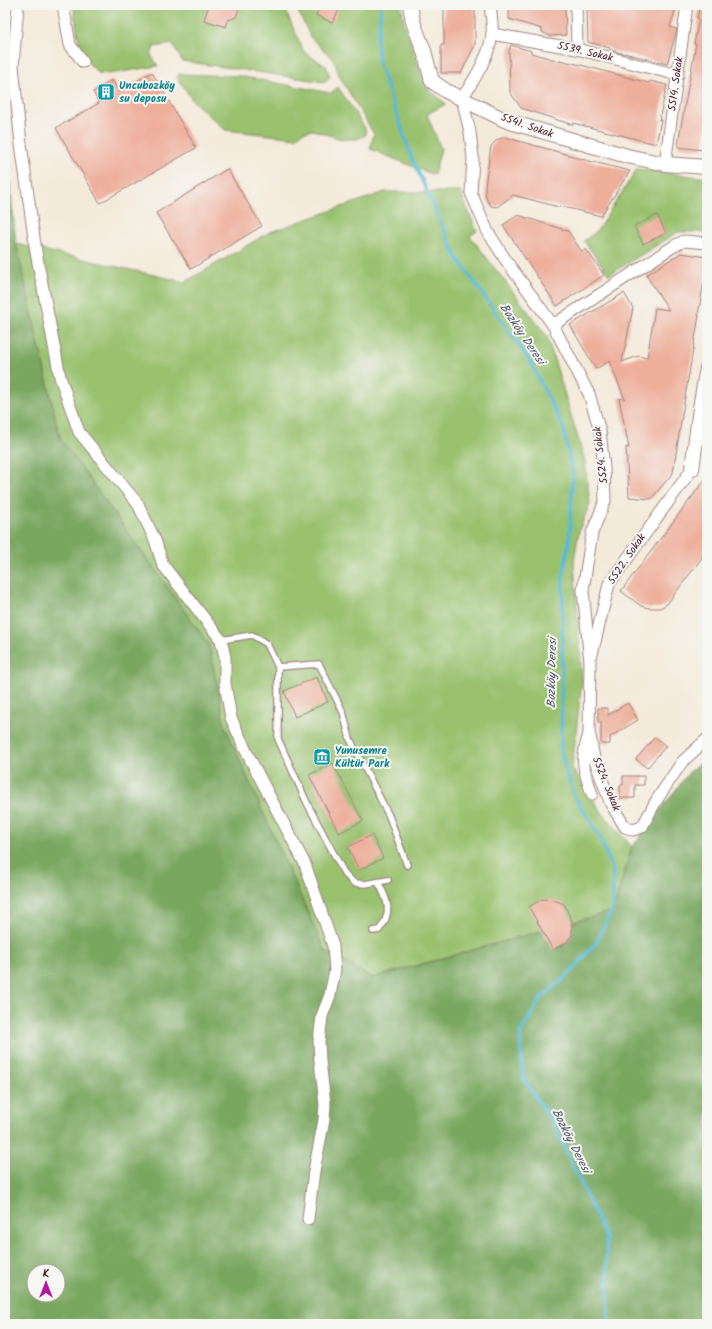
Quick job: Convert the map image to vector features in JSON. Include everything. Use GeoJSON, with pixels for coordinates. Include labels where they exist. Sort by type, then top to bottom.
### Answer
{"type":"FeatureCollection","features":[{"type":"Feature","properties":{"kind":"street"},"geometry":{"type":"LineString","coordinates":[[18,5],[13,66],[20,144],[36,252],[60,377],[79,432],[138,504],[155,540],[163,565],[221,640],[225,656],[225,683],[231,718],[247,753],[305,864],[333,946],[335,970],[330,995],[322,1016],[319,1041],[325,1104],[324,1120],[314,1171],[308,1219]]}},
{"type":"Feature","properties":{"kind":"street"},"geometry":{"type":"LineString","coordinates":[[63,5],[70,45],[83,62]]}},
{"type":"Feature","properties":{"kind":"street","name":"5541. Sokak"},"geometry":{"type":"LineString","coordinates":[[410,5],[413,22],[424,51],[432,81],[446,91],[507,121],[627,156],[665,164],[707,167]]}},
{"type":"Feature","properties":{"kind":"street"},"geometry":{"type":"LineString","coordinates":[[462,98],[473,83],[488,50],[492,34],[490,5]]}},
{"type":"Feature","properties":{"kind":"street"},"geometry":{"type":"LineString","coordinates":[[576,5],[577,49]]}},
{"type":"Feature","properties":{"kind":"street","name":"5514. Sokak"},"geometry":{"type":"LineString","coordinates":[[665,164],[687,5]]}},
{"type":"Feature","properties":{"kind":"street","name":"5539. Sokak"},"geometry":{"type":"LineString","coordinates":[[492,34],[577,49],[678,75]]}},
{"type":"Feature","properties":{"kind":"street","name":"5524. Sokak"},"geometry":{"type":"LineString","coordinates":[[462,98],[470,132],[473,158],[471,193],[488,232],[507,262],[553,325],[589,394],[600,431],[604,468],[605,500],[592,533],[583,590],[590,662],[589,731],[594,758],[611,804],[625,827],[633,830],[642,827],[656,801],[682,762],[707,739]]}},
{"type":"Feature","properties":{"kind":"street"},"geometry":{"type":"LineString","coordinates":[[553,325],[674,246],[684,241],[707,243]]}},
{"type":"Feature","properties":{"kind":"street"},"geometry":{"type":"LineString","coordinates":[[692,469],[707,368]]}},
{"type":"Feature","properties":{"kind":"street","name":"5522. Sokak"},"geometry":{"type":"LineString","coordinates":[[590,662],[609,584],[692,469]]}},
{"type":"Feature","properties":{"kind":"street"},"geometry":{"type":"LineString","coordinates":[[589,731],[583,751],[584,769],[592,794]]}},
{"type":"Feature","properties":{"kind":"lane"},"geometry":{"type":"LineString","coordinates":[[221,640],[252,635],[267,644],[278,667],[278,739],[308,805],[344,873],[354,883],[365,884],[388,880]]}},
{"type":"Feature","properties":{"kind":"lane"},"geometry":{"type":"LineString","coordinates":[[278,667],[319,664],[343,712],[350,739],[389,816],[407,865]]}},
{"type":"Feature","properties":{"kind":"lane"},"geometry":{"type":"LineString","coordinates":[[373,931],[379,930],[385,923],[388,913],[386,896],[378,882]]}},
{"type":"Feature","properties":{"kind":"green space"},"geometry":{"type":"Polygon","coordinates":[[[73,5],[281,5],[284,7],[304,52],[326,66],[330,76],[325,82],[182,61],[173,44],[154,47],[151,55],[158,66],[109,74],[98,73],[86,60],[79,43],[73,5]]]}},
{"type":"Feature","properties":{"kind":"green space"},"geometry":{"type":"Polygon","coordinates":[[[295,5],[401,5],[404,23],[426,87],[446,104],[427,114],[441,149],[434,175],[370,149],[374,134],[340,77],[333,59],[311,38],[295,5]]]}},
{"type":"Feature","properties":{"kind":"green space"},"geometry":{"type":"Polygon","coordinates":[[[179,74],[239,76],[331,93],[338,87],[365,128],[366,135],[357,139],[341,139],[313,130],[303,132],[296,138],[225,130],[193,101],[177,77],[179,74]]]}},
{"type":"Feature","properties":{"kind":"green space"},"geometry":{"type":"Polygon","coordinates":[[[5,130],[16,244],[60,438],[209,645],[225,727],[325,951],[372,978],[613,911],[632,847],[690,771],[707,758],[707,1324],[5,1324],[5,130]]]}},
{"type":"Feature","properties":{"kind":"green space"},"geometry":{"type":"Polygon","coordinates":[[[637,169],[707,178],[707,232],[678,232],[609,275],[584,241],[597,231],[637,169]]]}},
{"type":"Feature","properties":{"kind":"green space"},"geometry":{"type":"Polygon","coordinates":[[[385,192],[460,192],[477,231],[470,236],[547,336],[585,461],[590,503],[579,531],[574,561],[582,681],[572,768],[601,811],[632,847],[613,911],[372,978],[325,951],[225,727],[209,645],[60,438],[16,244],[185,282],[270,232],[385,192]]]}},
{"type":"Feature","properties":{"kind":"building"},"geometry":{"type":"Polygon","coordinates":[[[209,5],[240,5],[236,17],[228,20],[226,27],[204,20],[209,5]]]}},
{"type":"Feature","properties":{"kind":"building"},"geometry":{"type":"Polygon","coordinates":[[[321,5],[331,5],[339,10],[332,23],[316,15],[321,5]]]}},
{"type":"Feature","properties":{"kind":"building"},"geometry":{"type":"Polygon","coordinates":[[[444,5],[475,5],[475,45],[461,73],[441,73],[441,45],[444,45],[444,5]]]}},
{"type":"Feature","properties":{"kind":"building"},"geometry":{"type":"Polygon","coordinates":[[[509,5],[565,5],[566,35],[550,36],[542,32],[542,29],[509,19],[509,5]]]}},
{"type":"Feature","properties":{"kind":"building"},"geometry":{"type":"Polygon","coordinates":[[[587,5],[677,5],[670,27],[677,29],[667,64],[624,54],[610,50],[610,48],[588,42],[587,5]]]}},
{"type":"Feature","properties":{"kind":"building"},"geometry":{"type":"Polygon","coordinates":[[[700,5],[707,5],[707,122],[703,150],[678,147],[696,44],[694,44],[700,5]]]}},
{"type":"Feature","properties":{"kind":"building"},"geometry":{"type":"Polygon","coordinates":[[[511,45],[531,51],[531,53],[559,61],[581,65],[649,83],[650,81],[667,85],[659,120],[661,120],[656,144],[573,123],[573,125],[521,108],[510,92],[509,51],[511,45]]]}},
{"type":"Feature","properties":{"kind":"building"},"geometry":{"type":"Polygon","coordinates":[[[152,72],[196,148],[100,203],[56,128],[99,103],[93,92],[112,80],[119,92],[152,72]]]}},
{"type":"Feature","properties":{"kind":"building"},"geometry":{"type":"Polygon","coordinates":[[[504,137],[573,157],[630,171],[601,216],[513,195],[497,207],[491,206],[486,198],[485,186],[491,146],[497,140],[504,137]]]}},
{"type":"Feature","properties":{"kind":"building"},"geometry":{"type":"Polygon","coordinates":[[[227,169],[262,226],[191,269],[156,213],[227,169]]]}},
{"type":"Feature","properties":{"kind":"building"},"geometry":{"type":"Polygon","coordinates":[[[518,215],[568,231],[582,252],[586,249],[604,275],[557,306],[503,225],[518,215]]]}},
{"type":"Feature","properties":{"kind":"building"},"geometry":{"type":"Polygon","coordinates":[[[657,215],[666,233],[643,244],[634,226],[657,215]]]}},
{"type":"Feature","properties":{"kind":"building"},"geometry":{"type":"Polygon","coordinates":[[[681,253],[707,257],[707,264],[673,473],[651,499],[629,497],[626,447],[629,448],[619,398],[625,399],[609,361],[596,369],[570,325],[624,293],[633,308],[622,362],[638,356],[647,358],[655,308],[669,310],[646,275],[681,253]]]}},
{"type":"Feature","properties":{"kind":"building"},"geometry":{"type":"Polygon","coordinates":[[[707,477],[707,549],[701,557],[702,558],[667,604],[660,608],[641,606],[621,591],[707,477]]]}},
{"type":"Feature","properties":{"kind":"building"},"geometry":{"type":"Polygon","coordinates":[[[317,677],[328,702],[295,717],[284,691],[317,677]]]}},
{"type":"Feature","properties":{"kind":"building"},"geometry":{"type":"Polygon","coordinates":[[[628,703],[638,720],[610,737],[610,744],[601,744],[601,722],[598,722],[598,708],[608,708],[608,715],[628,703]]]}},
{"type":"Feature","properties":{"kind":"building"},"geometry":{"type":"Polygon","coordinates":[[[655,737],[666,746],[647,768],[636,759],[655,737]]]}},
{"type":"Feature","properties":{"kind":"building"},"geometry":{"type":"Polygon","coordinates":[[[333,763],[363,821],[339,833],[309,775],[333,763]]]}},
{"type":"Feature","properties":{"kind":"building"},"geometry":{"type":"Polygon","coordinates":[[[623,776],[644,776],[644,785],[635,785],[635,798],[620,798],[620,785],[623,785],[623,776]]]}},
{"type":"Feature","properties":{"kind":"building"},"geometry":{"type":"Polygon","coordinates":[[[372,835],[383,858],[359,870],[348,847],[372,835]]]}},
{"type":"Feature","properties":{"kind":"building"},"geometry":{"type":"Polygon","coordinates":[[[542,899],[554,900],[564,904],[572,921],[572,934],[567,942],[553,950],[529,907],[542,899]]]}},
{"type":"Feature","properties":{"kind":"waterway","name":"Bozköy Deresi"},"geometry":{"type":"LineString","coordinates":[[380,5],[381,10],[377,39],[379,64],[412,158],[456,256],[530,361],[563,427],[573,476],[569,541],[563,577],[561,754],[574,796],[599,835],[613,871],[613,907],[596,943],[570,973],[541,998],[520,1033],[523,1078],[554,1125],[606,1238],[609,1324]]}},
{"type":"Feature","properties":{"kind":"place","name":"Uncubozköy su deposu"},"geometry":{"type":"Point","coordinates":[106,92]}},
{"type":"Feature","properties":{"kind":"place","name":"Yunusemre Kültür Park"},"geometry":{"type":"Point","coordinates":[322,757]}}]}
